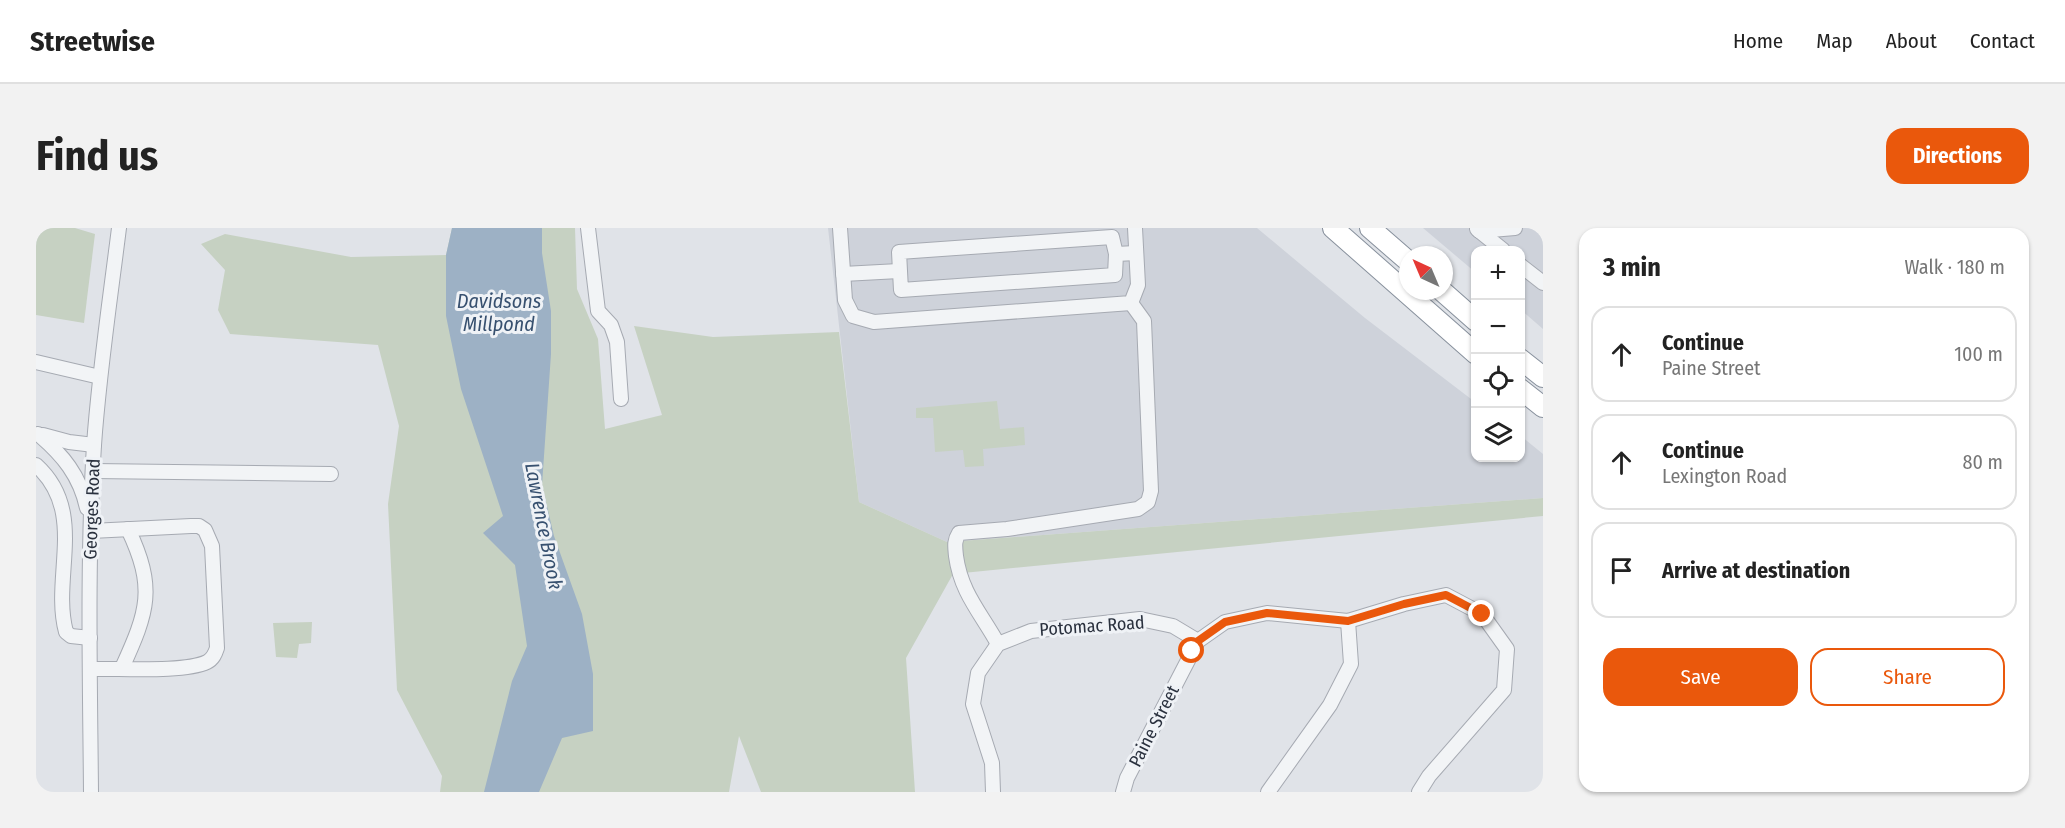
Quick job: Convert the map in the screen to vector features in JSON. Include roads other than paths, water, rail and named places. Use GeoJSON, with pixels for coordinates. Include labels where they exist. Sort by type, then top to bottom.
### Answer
{"type":"FeatureCollection","features":[{"type":"Feature","properties":{"kind":"highway"},"geometry":{"type":"LineString","coordinates":[[1333,228],[1471,350]]}},
{"type":"Feature","properties":{"kind":"highway"},"geometry":{"type":"LineString","coordinates":[[1370,228],[1399,253]]}},
{"type":"Feature","properties":{"kind":"highway"},"geometry":{"type":"LineString","coordinates":[[1452,300],[1471,317]]}},
{"type":"Feature","properties":{"kind":"highway"},"geometry":{"type":"LineString","coordinates":[[1525,362],[1543,377]]}},
{"type":"Feature","properties":{"kind":"highway"},"geometry":{"type":"LineString","coordinates":[[1525,392],[1543,407]]}},
{"type":"Feature","properties":{"kind":"street","name":"Georges Road"},"geometry":{"type":"LineString","coordinates":[[91,792],[90,638],[94,445],[116,228]]}},
{"type":"Feature","properties":{"kind":"street"},"geometry":{"type":"LineString","coordinates":[[588,228],[598,311],[611,325],[617,342],[621,399]]}},
{"type":"Feature","properties":{"kind":"street"},"geometry":{"type":"LineString","coordinates":[[840,228],[845,300],[853,316],[874,322],[1131,303]]}},
{"type":"Feature","properties":{"kind":"street"},"geometry":{"type":"LineString","coordinates":[[1131,303],[1138,285],[1135,228]]}},
{"type":"Feature","properties":{"kind":"street"},"geometry":{"type":"LineString","coordinates":[[1478,230],[1515,228]]}},
{"type":"Feature","properties":{"kind":"street"},"geometry":{"type":"LineString","coordinates":[[1478,230],[1498,246]]}},
{"type":"Feature","properties":{"kind":"street"},"geometry":{"type":"LineString","coordinates":[[1112,237],[1116,254],[1115,275],[901,290],[898,272],[899,252],[1112,237]]}},
{"type":"Feature","properties":{"kind":"street"},"geometry":{"type":"LineString","coordinates":[[1116,254],[1136,253]]}},
{"type":"Feature","properties":{"kind":"street"},"geometry":{"type":"LineString","coordinates":[[1525,267],[1543,268]]}},
{"type":"Feature","properties":{"kind":"street"},"geometry":{"type":"LineString","coordinates":[[1525,268],[1543,283]]}},
{"type":"Feature","properties":{"kind":"street"},"geometry":{"type":"LineString","coordinates":[[843,274],[898,272]]}},
{"type":"Feature","properties":{"kind":"street"},"geometry":{"type":"LineString","coordinates":[[993,792],[992,763],[973,704],[978,673],[998,644],[969,600],[958,571],[955,540],[959,533],[1007,529],[1102,515],[1138,509],[1148,502],[1151,491],[1144,321],[1131,303]]}},
{"type":"Feature","properties":{"kind":"street"},"geometry":{"type":"LineString","coordinates":[[36,362],[100,377]]}},
{"type":"Feature","properties":{"kind":"street"},"geometry":{"type":"LineString","coordinates":[[37,434],[94,445]]}},
{"type":"Feature","properties":{"kind":"street"},"geometry":{"type":"LineString","coordinates":[[37,434],[64,458],[74,472],[83,491],[91,530],[199,526],[205,530],[212,546],[217,648],[215,655],[205,663],[173,668],[90,669]]}},
{"type":"Feature","properties":{"kind":"street"},"geometry":{"type":"LineString","coordinates":[[36,465],[51,482],[60,499],[63,513],[65,530],[63,604],[66,632],[71,636],[90,638]]}},
{"type":"Feature","properties":{"kind":"street"},"geometry":{"type":"LineString","coordinates":[[93,471],[331,474]]}},
{"type":"Feature","properties":{"kind":"street"},"geometry":{"type":"LineString","coordinates":[[122,668],[146,608],[142,562],[128,529]]}},
{"type":"Feature","properties":{"kind":"street"},"geometry":{"type":"LineString","coordinates":[[1268,792],[1330,705],[1350,664],[1348,621],[1404,604],[1446,595],[1482,614],[1507,649],[1504,690],[1429,776],[1419,792]]}},
{"type":"Feature","properties":{"kind":"street","name":"Paine Street"},"geometry":{"type":"LineString","coordinates":[[1123,792],[1127,778],[1198,641],[1225,622],[1267,613],[1348,621]]}},
{"type":"Feature","properties":{"kind":"street","name":"Potomac Road"},"geometry":{"type":"LineString","coordinates":[[998,644],[1031,631],[1140,619],[1173,626],[1198,641]]}},
{"type":"Feature","properties":{"kind":"water","name":"Davidsons Millpond"},"geometry":{"type":"Polygon","coordinates":[[[452,228],[542,228],[542,253],[551,311],[551,354],[542,485],[554,536],[582,614],[593,674],[593,731],[562,738],[539,792],[484,792],[512,681],[527,646],[515,565],[483,533],[503,516],[461,389],[446,316],[446,255],[452,228]]]}},
{"type":"Feature","properties":{"kind":"water label","name":"Lawrence Brook"},"geometry":{"type":"Point","coordinates":[544,526]}}]}
